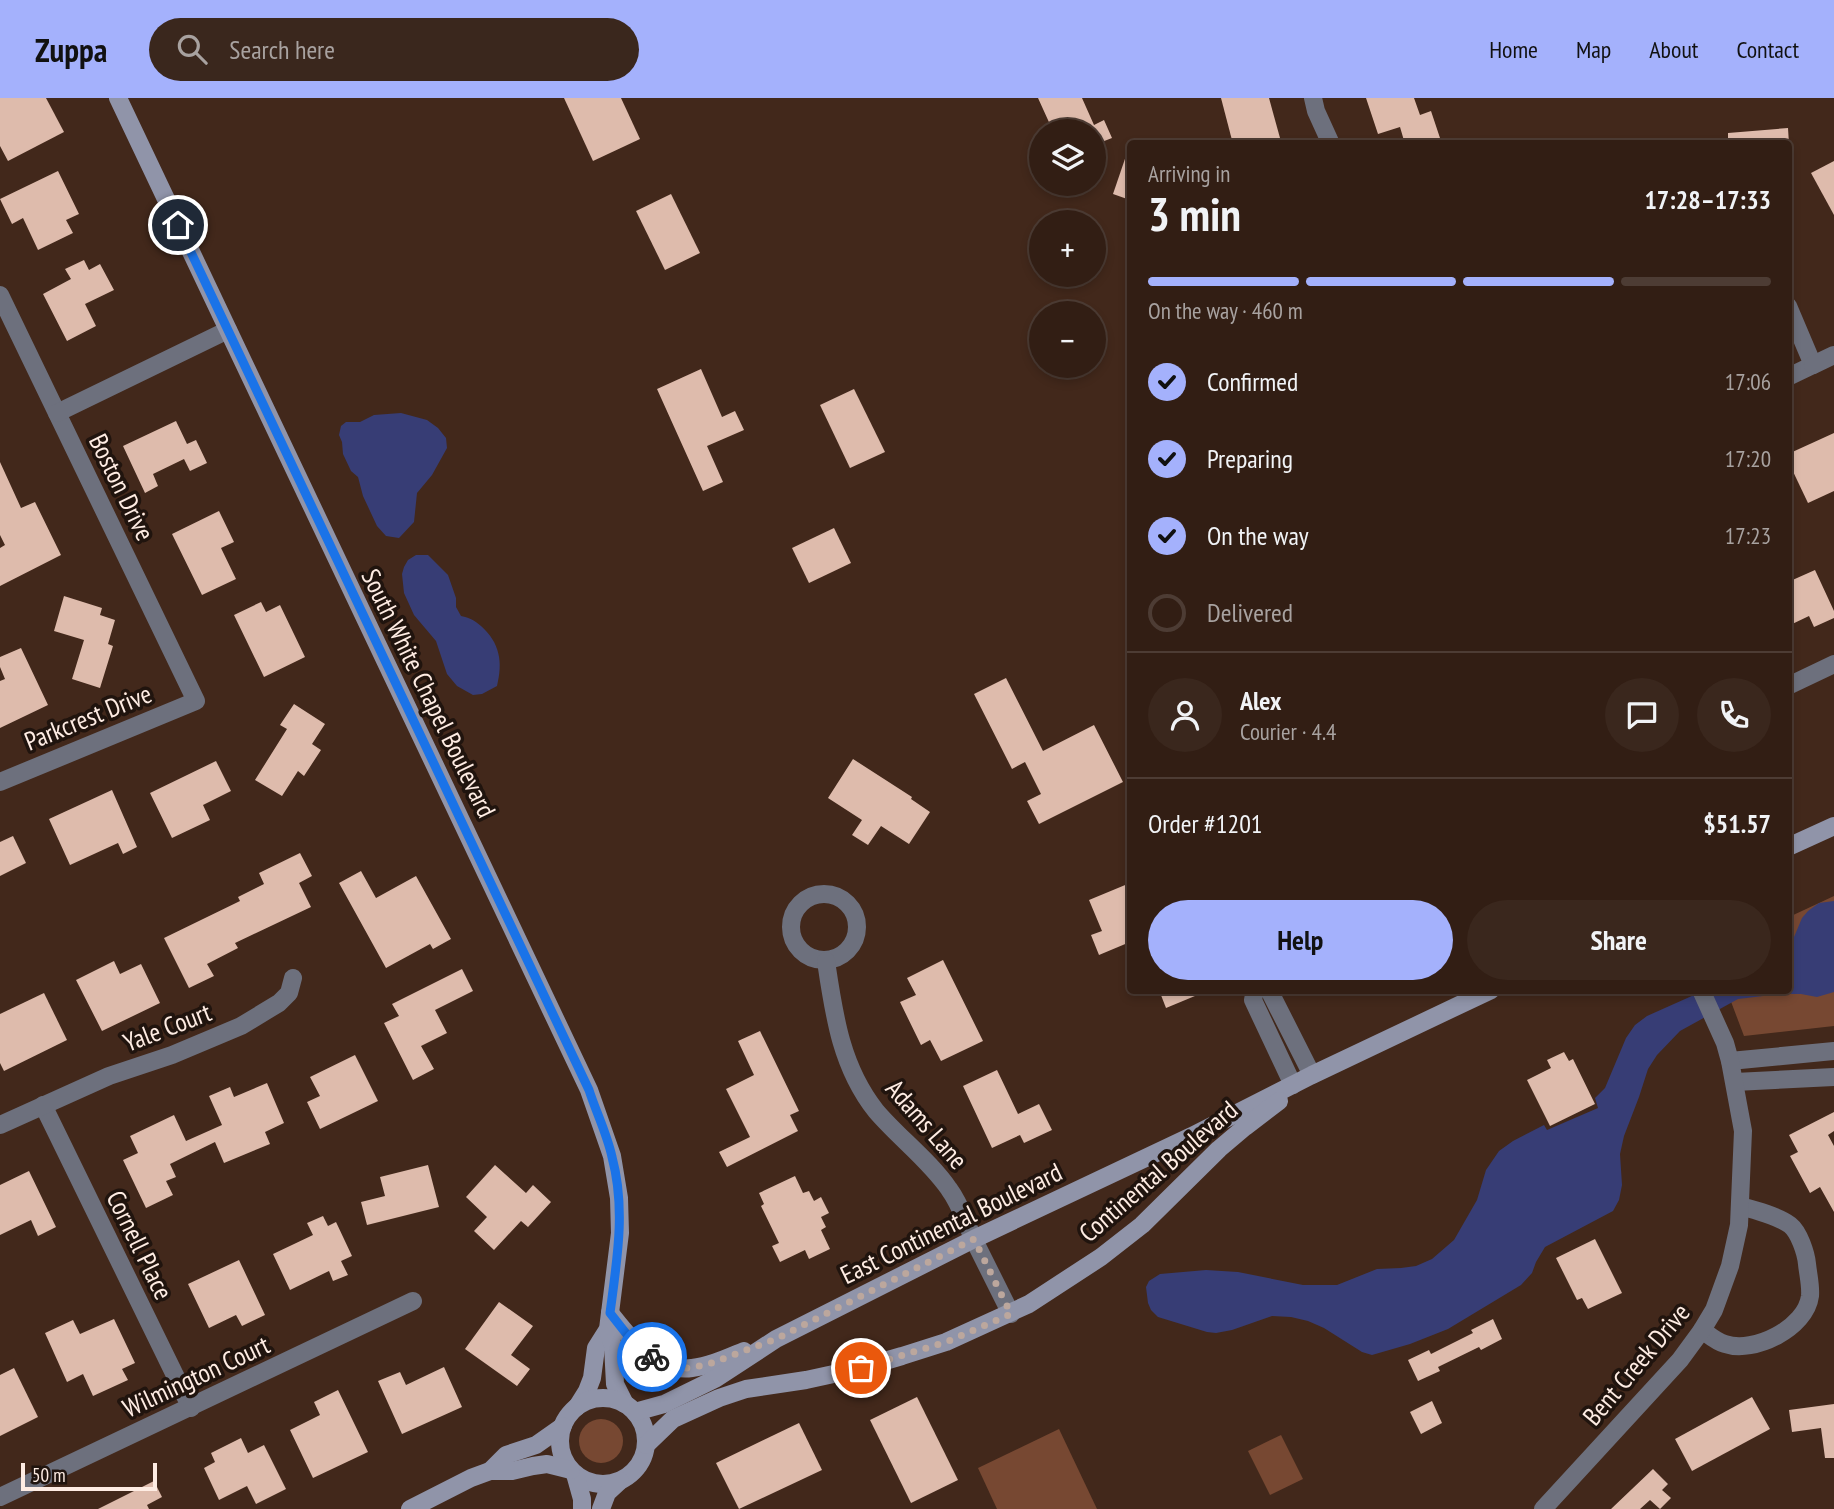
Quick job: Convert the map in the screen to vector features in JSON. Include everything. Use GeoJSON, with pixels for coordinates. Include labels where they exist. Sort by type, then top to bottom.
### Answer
{"type":"FeatureCollection","features":[{"type":"Feature","properties":{"kind":"main road","name":"South White Chapel Boulevard"},"geometry":{"type":"LineString","coordinates":[[118,98],[589,1090],[612,1156],[619,1198],[620,1233],[609,1321],[615,1384],[630,1408]]}},
{"type":"Feature","properties":{"kind":"main road"},"geometry":{"type":"LineString","coordinates":[[1792,845],[1834,826]]}},
{"type":"Feature","properties":{"kind":"main road","name":"East Continental Boulevard"},"geometry":{"type":"LineString","coordinates":[[630,1408],[664,1404],[715,1379],[776,1339],[974,1239],[1483,994]]}},
{"type":"Feature","properties":{"kind":"main road","name":"Continental Boulevard"},"geometry":{"type":"LineString","coordinates":[[646,1445],[673,1419],[719,1398],[747,1389],[861,1368],[946,1342],[1011,1314],[1065,1282],[1132,1233],[1228,1141],[1312,1075]]}},
{"type":"Feature","properties":{"kind":"main road","name":"South White Chapel Boulevard"},"geometry":{"type":"LineString","coordinates":[[578,1407],[592,1378],[596,1348],[609,1321]]}},
{"type":"Feature","properties":{"kind":"main road"},"geometry":{"type":"LineString","coordinates":[[609,1321],[649,1355],[671,1368],[709,1364],[776,1339]]}},
{"type":"Feature","properties":{"kind":"main road"},"geometry":{"type":"LineString","coordinates":[[582,1509],[582,1499],[573,1472],[564,1460],[560,1437],[572,1412],[589,1401],[601,1398],[613,1399],[630,1408],[642,1422],[646,1433],[644,1456],[639,1466],[607,1493],[601,1509]]}},
{"type":"Feature","properties":{"kind":"main road"},"geometry":{"type":"LineString","coordinates":[[490,1471],[506,1455],[536,1445],[563,1426]]}},
{"type":"Feature","properties":{"kind":"main road"},"geometry":{"type":"LineString","coordinates":[[410,1509],[490,1471],[512,1471],[547,1464],[573,1472],[586,1481],[597,1484],[622,1480]]}},
{"type":"Feature","properties":{"kind":"street"},"geometry":{"type":"LineString","coordinates":[[1313,98],[1329,140]]}},
{"type":"Feature","properties":{"kind":"street","name":"Boston Drive"},"geometry":{"type":"LineString","coordinates":[[0,295],[196,701]]}},
{"type":"Feature","properties":{"kind":"street"},"geometry":{"type":"LineString","coordinates":[[1792,315],[1813,365]]}},
{"type":"Feature","properties":{"kind":"street"},"geometry":{"type":"LineString","coordinates":[[57,412],[228,330]]}},
{"type":"Feature","properties":{"kind":"street"},"geometry":{"type":"LineString","coordinates":[[1792,375],[1834,355]]}},
{"type":"Feature","properties":{"kind":"street"},"geometry":{"type":"LineString","coordinates":[[1792,684],[1834,664]]}},
{"type":"Feature","properties":{"kind":"street","name":"Parkcrest Drive"},"geometry":{"type":"LineString","coordinates":[[0,782],[196,701]]}},
{"type":"Feature","properties":{"kind":"street","name":"Adams Lane"},"geometry":{"type":"LineString","coordinates":[[826,961],[834,1014],[849,1068],[876,1111],[923,1157],[948,1187],[959,1204],[1011,1314]]}},
{"type":"Feature","properties":{"kind":"street","name":"Yale Court"},"geometry":{"type":"LineString","coordinates":[[0,1125],[108,1076],[172,1055],[241,1026],[279,1003],[289,993],[293,978]]}},
{"type":"Feature","properties":{"kind":"street"},"geometry":{"type":"LineString","coordinates":[[1254,994],[1253,1000],[1293,1085]]}},
{"type":"Feature","properties":{"kind":"street"},"geometry":{"type":"LineString","coordinates":[[1271,994],[1312,1075]]}},
{"type":"Feature","properties":{"kind":"street","name":"Bent Creek Drive"},"geometry":{"type":"LineString","coordinates":[[1543,1509],[1675,1366],[1714,1310],[1730,1266],[1739,1224],[1743,1132],[1730,1061],[1703,994]]}},
{"type":"Feature","properties":{"kind":"street"},"geometry":{"type":"LineString","coordinates":[[1730,1061],[1834,1051]]}},
{"type":"Feature","properties":{"kind":"street"},"geometry":{"type":"LineString","coordinates":[[1735,1082],[1834,1077]]}},
{"type":"Feature","properties":{"kind":"street","name":"Cornell Place"},"geometry":{"type":"LineString","coordinates":[[43,1105],[191,1408]]}},
{"type":"Feature","properties":{"kind":"street"},"geometry":{"type":"LineString","coordinates":[[1702,1330],[1725,1344],[1756,1345],[1790,1328],[1801,1316],[1810,1297],[1805,1252],[1792,1226],[1759,1211],[1740,1206]]}},
{"type":"Feature","properties":{"kind":"street","name":"Wilmington Court"},"geometry":{"type":"LineString","coordinates":[[0,1497],[413,1301]]}},
{"type":"Feature","properties":{"kind":"shaded area"},"geometry":{"type":"Polygon","coordinates":[[[1834,896],[1834,1026],[1744,1036],[1728,994],[1792,994],[1792,916],[1834,896]]]}},
{"type":"Feature","properties":{"kind":"shaded area"},"geometry":{"type":"Polygon","coordinates":[[[601,1419],[617,1425],[623,1441],[617,1457],[601,1463],[585,1457],[579,1441],[585,1425],[601,1419]]]}},
{"type":"Feature","properties":{"kind":"shaded area"},"geometry":{"type":"Polygon","coordinates":[[[1059,1429],[1097,1509],[997,1509],[978,1468],[1059,1429]]]}},
{"type":"Feature","properties":{"kind":"shaded area"},"geometry":{"type":"Polygon","coordinates":[[[1281,1435],[1303,1479],[1270,1495],[1248,1451],[1281,1435]]]}},
{"type":"Feature","properties":{"kind":"water"},"geometry":{"type":"Polygon","coordinates":[[[401,413],[427,420],[438,428],[446,438],[447,448],[432,475],[417,493],[414,522],[399,538],[386,536],[377,526],[363,496],[358,477],[351,471],[343,454],[339,435],[341,426],[346,422],[360,422],[374,415],[401,413]]]}},
{"type":"Feature","properties":{"kind":"water"},"geometry":{"type":"Polygon","coordinates":[[[416,555],[428,555],[448,575],[461,616],[476,622],[492,639],[500,661],[497,686],[482,694],[473,695],[457,686],[447,674],[436,641],[414,615],[404,593],[404,567],[408,560],[416,555]]]}},
{"type":"Feature","properties":{"kind":"water"},"geometry":{"type":"Polygon","coordinates":[[[1834,901],[1834,992],[1817,997],[1792,994],[1792,942],[1802,918],[1819,903],[1834,901]]]}},
{"type":"Feature","properties":{"kind":"water"},"geometry":{"type":"Polygon","coordinates":[[[1696,994],[1780,994],[1738,999],[1680,1031],[1657,1055],[1648,1069],[1624,1136],[1620,1154],[1622,1185],[1613,1211],[1545,1247],[1532,1273],[1521,1285],[1448,1329],[1372,1355],[1362,1352],[1324,1328],[1291,1317],[1272,1316],[1216,1333],[1158,1317],[1151,1310],[1146,1287],[1149,1281],[1160,1274],[1206,1270],[1238,1272],[1303,1285],[1337,1285],[1377,1269],[1416,1266],[1432,1259],[1454,1240],[1477,1200],[1486,1170],[1499,1151],[1544,1125],[1547,1130],[1598,1108],[1595,1098],[1605,1088],[1626,1038],[1635,1025],[1647,1016],[1696,994]]]}},
{"type":"Feature","properties":{"kind":"building"},"geometry":{"type":"Polygon","coordinates":[[[0,98],[46,98],[64,132],[8,161],[0,146],[0,98]]]}},
{"type":"Feature","properties":{"kind":"building"},"geometry":{"type":"Polygon","coordinates":[[[564,98],[621,98],[640,139],[593,161],[564,98]]]}},
{"type":"Feature","properties":{"kind":"building"},"geometry":{"type":"Polygon","coordinates":[[[1038,98],[1082,98],[1091,119],[1048,119],[1038,98]]]}},
{"type":"Feature","properties":{"kind":"building"},"geometry":{"type":"Polygon","coordinates":[[[1221,98],[1269,98],[1280,138],[1232,140],[1221,98]]]}},
{"type":"Feature","properties":{"kind":"building"},"geometry":{"type":"Polygon","coordinates":[[[1366,98],[1414,98],[1420,115],[1431,111],[1441,140],[1404,140],[1400,127],[1378,134],[1366,98]]]}},
{"type":"Feature","properties":{"kind":"building"},"geometry":{"type":"Polygon","coordinates":[[[1106,124],[1112,138],[1106,140],[1106,124]]]}},
{"type":"Feature","properties":{"kind":"building"},"geometry":{"type":"Polygon","coordinates":[[[1788,128],[1789,140],[1728,140],[1728,133],[1788,128]]]}},
{"type":"Feature","properties":{"kind":"building"},"geometry":{"type":"Polygon","coordinates":[[[1127,153],[1127,199],[1113,194],[1127,153]]]}},
{"type":"Feature","properties":{"kind":"building"},"geometry":{"type":"Polygon","coordinates":[[[1834,161],[1834,215],[1811,173],[1834,161]]]}},
{"type":"Feature","properties":{"kind":"building"},"geometry":{"type":"Polygon","coordinates":[[[58,171],[79,214],[66,220],[73,233],[38,250],[23,218],[12,224],[0,199],[58,171]]]}},
{"type":"Feature","properties":{"kind":"building"},"geometry":{"type":"Polygon","coordinates":[[[671,194],[700,253],[665,270],[636,211],[671,194]]]}},
{"type":"Feature","properties":{"kind":"building"},"geometry":{"type":"Polygon","coordinates":[[[84,260],[89,270],[100,264],[114,290],[85,304],[96,326],[67,341],[43,294],[71,279],[65,269],[84,260]]]}},
{"type":"Feature","properties":{"kind":"building"},"geometry":{"type":"Polygon","coordinates":[[[701,369],[722,417],[735,411],[744,430],[707,446],[723,482],[703,491],[657,389],[701,369]]]}},
{"type":"Feature","properties":{"kind":"building"},"geometry":{"type":"Polygon","coordinates":[[[854,389],[885,452],[850,468],[820,405],[854,389]]]}},
{"type":"Feature","properties":{"kind":"building"},"geometry":{"type":"Polygon","coordinates":[[[176,421],[187,444],[196,440],[207,463],[190,471],[184,459],[153,474],[158,486],[145,493],[123,446],[176,421]]]}},
{"type":"Feature","properties":{"kind":"building"},"geometry":{"type":"Polygon","coordinates":[[[1834,433],[1834,491],[1808,503],[1792,469],[1792,452],[1834,433]]]}},
{"type":"Feature","properties":{"kind":"building"},"geometry":{"type":"Polygon","coordinates":[[[0,462],[21,508],[35,502],[61,555],[0,586],[0,548],[5,545],[0,535],[0,462]]]}},
{"type":"Feature","properties":{"kind":"building"},"geometry":{"type":"Polygon","coordinates":[[[219,511],[234,542],[221,548],[236,579],[202,595],[172,534],[219,511]]]}},
{"type":"Feature","properties":{"kind":"building"},"geometry":{"type":"Polygon","coordinates":[[[834,528],[851,563],[809,583],[792,548],[834,528]]]}},
{"type":"Feature","properties":{"kind":"building"},"geometry":{"type":"Polygon","coordinates":[[[1815,570],[1834,611],[1834,618],[1814,627],[1809,616],[1792,624],[1792,580],[1815,570]]]}},
{"type":"Feature","properties":{"kind":"building"},"geometry":{"type":"Polygon","coordinates":[[[64,596],[102,608],[100,615],[115,620],[108,644],[113,646],[100,688],[72,679],[84,640],[54,631],[64,596]]]}},
{"type":"Feature","properties":{"kind":"building"},"geometry":{"type":"Polygon","coordinates":[[[261,602],[266,612],[280,605],[305,657],[264,677],[234,615],[261,602]]]}},
{"type":"Feature","properties":{"kind":"building"},"geometry":{"type":"Polygon","coordinates":[[[21,648],[48,705],[0,728],[0,681],[5,679],[0,667],[0,657],[21,648]]]}},
{"type":"Feature","properties":{"kind":"building"},"geometry":{"type":"Polygon","coordinates":[[[1006,678],[1043,751],[1094,725],[1123,782],[1039,824],[1027,801],[1041,794],[1025,762],[1012,769],[974,694],[1006,678]]]}},
{"type":"Feature","properties":{"kind":"building"},"geometry":{"type":"Polygon","coordinates":[[[294,704],[325,724],[312,744],[321,750],[304,776],[298,771],[282,796],[255,780],[287,729],[280,725],[294,704]]]}},
{"type":"Feature","properties":{"kind":"building"},"geometry":{"type":"Polygon","coordinates":[[[853,759],[912,797],[911,799],[930,812],[909,844],[881,826],[868,845],[852,835],[862,820],[828,798],[853,759]]]}},
{"type":"Feature","properties":{"kind":"building"},"geometry":{"type":"Polygon","coordinates":[[[216,761],[231,791],[203,805],[210,820],[172,838],[150,793],[216,761]]]}},
{"type":"Feature","properties":{"kind":"building"},"geometry":{"type":"Polygon","coordinates":[[[112,790],[137,847],[123,854],[118,843],[70,865],[49,819],[112,790]]]}},
{"type":"Feature","properties":{"kind":"building"},"geometry":{"type":"Polygon","coordinates":[[[13,836],[26,863],[0,876],[0,842],[13,836]]]}},
{"type":"Feature","properties":{"kind":"building"},"geometry":{"type":"Polygon","coordinates":[[[300,853],[312,876],[299,883],[311,907],[235,943],[238,948],[207,964],[214,976],[189,988],[164,938],[240,901],[238,897],[264,884],[259,873],[300,853]]]}},
{"type":"Feature","properties":{"kind":"building"},"geometry":{"type":"Polygon","coordinates":[[[361,871],[376,898],[416,876],[451,939],[433,949],[430,944],[386,968],[339,883],[361,871]]]}},
{"type":"Feature","properties":{"kind":"building"},"geometry":{"type":"Polygon","coordinates":[[[1127,884],[1127,943],[1099,955],[1091,935],[1102,931],[1089,900],[1127,884]]]}},
{"type":"Feature","properties":{"kind":"building"},"geometry":{"type":"Polygon","coordinates":[[[943,960],[983,1041],[941,1061],[930,1040],[921,1045],[900,1002],[916,995],[907,978],[943,960]]]}},
{"type":"Feature","properties":{"kind":"building"},"geometry":{"type":"Polygon","coordinates":[[[114,961],[120,974],[141,964],[160,1003],[102,1031],[76,980],[114,961]]]}},
{"type":"Feature","properties":{"kind":"building"},"geometry":{"type":"Polygon","coordinates":[[[462,969],[473,991],[435,1010],[447,1033],[421,1046],[434,1069],[413,1080],[384,1023],[399,1016],[392,1004],[462,969]]]}},
{"type":"Feature","properties":{"kind":"building"},"geometry":{"type":"Polygon","coordinates":[[[44,993],[67,1040],[4,1071],[0,1063],[0,1014],[44,993]]]}},
{"type":"Feature","properties":{"kind":"building"},"geometry":{"type":"Polygon","coordinates":[[[1161,994],[1200,994],[1166,1008],[1161,994]]]}},
{"type":"Feature","properties":{"kind":"building"},"geometry":{"type":"Polygon","coordinates":[[[760,1031],[799,1111],[790,1115],[798,1131],[727,1167],[719,1152],[750,1137],[726,1089],[754,1075],[738,1041],[760,1031]]]}},
{"type":"Feature","properties":{"kind":"building"},"geometry":{"type":"Polygon","coordinates":[[[1564,1052],[1569,1061],[1573,1059],[1595,1104],[1550,1126],[1527,1080],[1551,1068],[1547,1060],[1564,1052]]]}},
{"type":"Feature","properties":{"kind":"building"},"geometry":{"type":"Polygon","coordinates":[[[355,1055],[378,1101],[320,1129],[307,1102],[320,1096],[310,1077],[355,1055]]]}},
{"type":"Feature","properties":{"kind":"building"},"geometry":{"type":"Polygon","coordinates":[[[997,1070],[1018,1114],[1039,1104],[1052,1130],[1024,1143],[1020,1135],[992,1148],[963,1086],[997,1070]]]}},
{"type":"Feature","properties":{"kind":"building"},"geometry":{"type":"Polygon","coordinates":[[[267,1083],[284,1123],[265,1132],[270,1144],[224,1163],[215,1142],[170,1164],[176,1177],[166,1181],[173,1195],[146,1208],[123,1160],[138,1153],[130,1136],[174,1115],[186,1141],[222,1125],[209,1096],[230,1087],[234,1097],[267,1083]]]}},
{"type":"Feature","properties":{"kind":"building"},"geometry":{"type":"Polygon","coordinates":[[[1834,1112],[1834,1131],[1828,1135],[1834,1146],[1834,1212],[1820,1187],[1810,1193],[1790,1156],[1798,1152],[1789,1135],[1834,1112]]]}},
{"type":"Feature","properties":{"kind":"building"},"geometry":{"type":"Polygon","coordinates":[[[428,1165],[439,1207],[367,1225],[361,1202],[385,1196],[380,1177],[428,1165]]]}},
{"type":"Feature","properties":{"kind":"building"},"geometry":{"type":"Polygon","coordinates":[[[495,1165],[526,1193],[533,1185],[551,1202],[528,1227],[521,1221],[494,1250],[474,1231],[487,1217],[466,1197],[495,1165]]]}},
{"type":"Feature","properties":{"kind":"building"},"geometry":{"type":"Polygon","coordinates":[[[29,1171],[56,1227],[38,1236],[31,1220],[0,1235],[0,1185],[29,1171]]]}},
{"type":"Feature","properties":{"kind":"building"},"geometry":{"type":"Polygon","coordinates":[[[795,1176],[803,1193],[809,1191],[814,1201],[821,1197],[829,1213],[821,1217],[826,1227],[821,1230],[830,1249],[809,1259],[805,1250],[780,1262],[772,1246],[779,1243],[761,1206],[764,1204],[759,1193],[795,1176]]]}},
{"type":"Feature","properties":{"kind":"building"},"geometry":{"type":"Polygon","coordinates":[[[323,1216],[328,1226],[336,1222],[352,1256],[341,1261],[348,1275],[333,1281],[329,1271],[290,1290],[273,1254],[313,1235],[307,1223],[323,1216]]]}},
{"type":"Feature","properties":{"kind":"building"},"geometry":{"type":"Polygon","coordinates":[[[1595,1239],[1622,1293],[1588,1309],[1582,1298],[1577,1300],[1556,1258],[1595,1239]]]}},
{"type":"Feature","properties":{"kind":"building"},"geometry":{"type":"Polygon","coordinates":[[[239,1260],[265,1315],[242,1326],[236,1315],[209,1328],[188,1284],[239,1260]]]}},
{"type":"Feature","properties":{"kind":"building"},"geometry":{"type":"Polygon","coordinates":[[[499,1302],[533,1326],[511,1355],[530,1369],[517,1386],[465,1349],[499,1302]]]}},
{"type":"Feature","properties":{"kind":"building"},"geometry":{"type":"Polygon","coordinates":[[[114,1319],[135,1363],[122,1369],[128,1380],[93,1396],[83,1374],[67,1382],[45,1333],[73,1320],[80,1334],[114,1319]]]}},
{"type":"Feature","properties":{"kind":"building"},"geometry":{"type":"Polygon","coordinates":[[[1493,1319],[1502,1339],[1438,1367],[1440,1371],[1418,1381],[1408,1360],[1429,1350],[1431,1354],[1473,1333],[1471,1330],[1493,1319]]]}},
{"type":"Feature","properties":{"kind":"building"},"geometry":{"type":"Polygon","coordinates":[[[444,1367],[462,1407],[402,1434],[378,1381],[400,1372],[406,1385],[444,1367]]]}},
{"type":"Feature","properties":{"kind":"building"},"geometry":{"type":"Polygon","coordinates":[[[14,1368],[38,1417],[0,1436],[0,1375],[14,1368]]]}},
{"type":"Feature","properties":{"kind":"building"},"geometry":{"type":"Polygon","coordinates":[[[338,1390],[368,1452],[313,1478],[290,1430],[320,1415],[314,1402],[338,1390]]]}},
{"type":"Feature","properties":{"kind":"building"},"geometry":{"type":"Polygon","coordinates":[[[917,1397],[958,1480],[911,1503],[870,1420],[917,1397]]]}},
{"type":"Feature","properties":{"kind":"building"},"geometry":{"type":"Polygon","coordinates":[[[1752,1397],[1770,1429],[1692,1471],[1675,1439],[1752,1397]]]}},
{"type":"Feature","properties":{"kind":"building"},"geometry":{"type":"Polygon","coordinates":[[[1432,1401],[1442,1423],[1421,1434],[1410,1412],[1432,1401]]]}},
{"type":"Feature","properties":{"kind":"building"},"geometry":{"type":"Polygon","coordinates":[[[1834,1404],[1834,1458],[1825,1458],[1821,1428],[1792,1432],[1789,1410],[1834,1404]]]}},
{"type":"Feature","properties":{"kind":"building"},"geometry":{"type":"Polygon","coordinates":[[[799,1423],[822,1470],[739,1509],[716,1463],[799,1423]]]}},
{"type":"Feature","properties":{"kind":"building"},"geometry":{"type":"Polygon","coordinates":[[[241,1438],[248,1453],[264,1445],[286,1489],[256,1504],[247,1486],[219,1500],[204,1468],[215,1462],[211,1453],[241,1438]]]}},
{"type":"Feature","properties":{"kind":"building"},"geometry":{"type":"Polygon","coordinates":[[[1653,1469],[1668,1484],[1662,1490],[1671,1498],[1660,1509],[1650,1500],[1640,1509],[1611,1509],[1653,1469]]]}},
{"type":"Feature","properties":{"kind":"building"},"geometry":{"type":"Polygon","coordinates":[[[154,1481],[162,1497],[147,1505],[149,1509],[98,1509],[154,1481]]]}},
{"type":"Feature","properties":{"kind":"way so far"},"geometry":{"type":"LineString","coordinates":[[652,1357],[671,1368],[709,1364],[776,1339],[974,1239],[1011,1314],[946,1342],[861,1368]]}},
{"type":"Feature","properties":{"kind":"route"},"geometry":{"type":"LineString","coordinates":[[178,225],[589,1090],[612,1156],[619,1198],[620,1233],[610,1313],[632,1341],[652,1357]]}}]}
